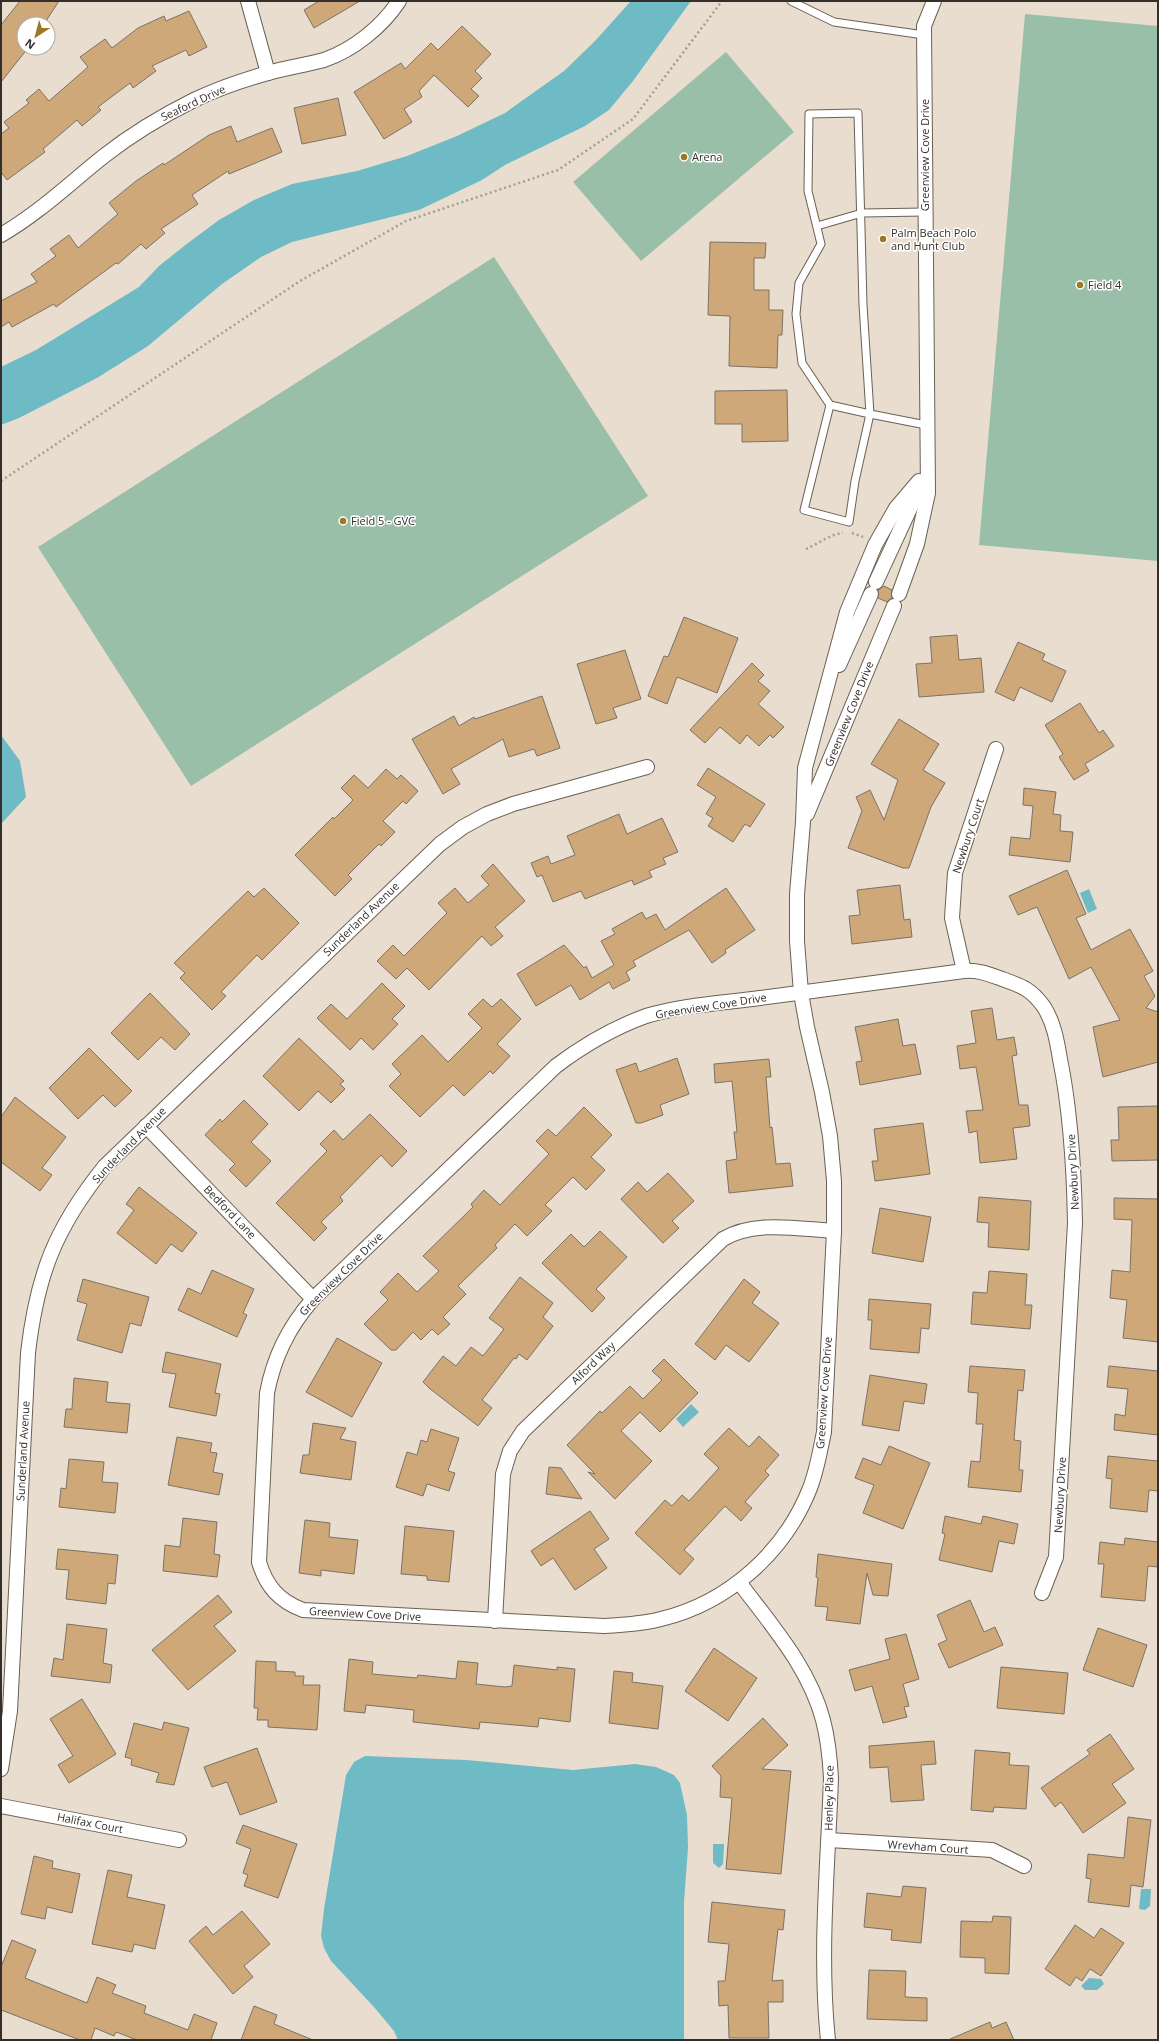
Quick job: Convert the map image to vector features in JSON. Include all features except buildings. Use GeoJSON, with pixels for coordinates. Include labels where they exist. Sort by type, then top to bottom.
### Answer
{"type":"FeatureCollection","features":[{"type":"Feature","properties":{"kind":"street"},"geometry":{"type":"LineString","coordinates":[[248,1],[268,73]]}},
{"type":"Feature","properties":{"kind":"street","name":"Seaford Drive"},"geometry":{"type":"LineString","coordinates":[[1,235],[57,196],[128,138],[167,114],[195,99],[239,82],[324,59],[346,50],[383,22],[398,1]]}},
{"type":"Feature","properties":{"kind":"street","name":"Greenview Cove Drive"},"geometry":{"type":"LineString","coordinates":[[803,822],[897,600],[917,544],[928,494],[926,425],[924,26],[934,1]]}},
{"type":"Feature","properties":{"kind":"street","name":"Greenview Cove Drive"},"geometry":{"type":"LineString","coordinates":[[821,704],[913,502],[927,454]]}},
{"type":"Feature","properties":{"kind":"street","name":"Greenview Cove Drive"},"geometry":{"type":"LineString","coordinates":[[801,993],[681,1009],[647,1016],[615,1028],[584,1045],[556,1066],[313,1299],[293,1324],[281,1345],[272,1369],[267,1394],[258,1551],[259,1562],[267,1583],[283,1600],[303,1610],[604,1626],[633,1625],[661,1619],[688,1610],[714,1598],[739,1582],[763,1561],[782,1538],[804,1501],[819,1461],[824,1432],[834,1231],[834,1181],[830,1136],[801,993],[797,941],[797,894],[803,822],[805,768],[847,612],[875,545],[896,508],[919,481]]}},
{"type":"Feature","properties":{"kind":"street","name":"Newbury Court"},"geometry":{"type":"LineString","coordinates":[[964,971],[952,918],[955,873],[996,750]]}},
{"type":"Feature","properties":{"kind":"street","name":"Sunderland Avenue"},"geometry":{"type":"LineString","coordinates":[[1,1769],[10,1712],[28,1353],[32,1313],[48,1258],[68,1218],[105,1166],[440,844],[462,827],[487,814],[513,804],[647,767]]}},
{"type":"Feature","properties":{"kind":"street","name":"Newbury Drive"},"geometry":{"type":"LineString","coordinates":[[801,993],[977,970],[1016,982],[1026,988],[1044,1008],[1055,1032],[1070,1115],[1074,1169],[1075,1223],[1057,1549],[1056,1557],[1042,1593]]}},
{"type":"Feature","properties":{"kind":"street","name":"Bedford Lane"},"geometry":{"type":"LineString","coordinates":[[146,1126],[313,1299]]}},
{"type":"Feature","properties":{"kind":"street","name":"Alford Way"},"geometry":{"type":"LineString","coordinates":[[495,1621],[503,1474],[510,1451],[523,1431],[723,1238],[734,1232],[753,1228],[834,1231]]}},
{"type":"Feature","properties":{"kind":"street","name":"Henley Place"},"geometry":{"type":"LineString","coordinates":[[739,1582],[800,1665],[813,1692],[823,1720],[829,1748],[831,1778],[823,1957],[828,2040]]}},
{"type":"Feature","properties":{"kind":"street","name":"Halifax Court"},"geometry":{"type":"LineString","coordinates":[[1,1806],[179,1840]]}},
{"type":"Feature","properties":{"kind":"street","name":"Wrevham Court"},"geometry":{"type":"LineString","coordinates":[[829,1840],[992,1850],[1024,1866]]}},
{"type":"Feature","properties":{"kind":"lane"},"geometry":{"type":"LineString","coordinates":[[791,1],[834,22],[924,35]]}},
{"type":"Feature","properties":{"kind":"lane"},"geometry":{"type":"LineString","coordinates":[[830,405],[804,510],[849,522],[855,481],[870,414],[863,305],[862,213],[858,113],[809,114],[808,191],[821,244],[799,283],[796,314],[802,363],[830,405],[870,414],[926,425]]}},
{"type":"Feature","properties":{"kind":"lane"},"geometry":{"type":"LineString","coordinates":[[817,226],[862,213],[925,212]]}},
{"type":"Feature","properties":{"kind":"path"},"geometry":{"type":"LineString","coordinates":[[1,481],[300,281],[406,221],[558,170],[633,119],[722,1]]}},
{"type":"Feature","properties":{"kind":"path"},"geometry":{"type":"LineString","coordinates":[[806,549],[820,544],[836,534],[849,532],[869,539]]}},
{"type":"Feature","properties":{"kind":"green space","name":"Field 4"},"geometry":{"type":"Polygon","coordinates":[[[1025,14],[1158,26],[1158,561],[979,545],[1025,14]]]}},
{"type":"Feature","properties":{"kind":"green space","name":"Arena"},"geometry":{"type":"Polygon","coordinates":[[[726,52],[794,132],[641,261],[573,182],[726,52]]]}},
{"type":"Feature","properties":{"kind":"green space","name":"Field 5 - GVC"},"geometry":{"type":"Polygon","coordinates":[[[494,257],[648,496],[191,786],[38,547],[494,257]]]}},
{"type":"Feature","properties":{"kind":"water"},"geometry":{"type":"Polygon","coordinates":[[[631,1],[691,1],[633,81],[609,110],[585,126],[505,165],[482,180],[419,210],[292,242],[261,257],[222,284],[148,346],[97,378],[19,418],[1,425],[1,367],[36,350],[139,287],[159,266],[219,220],[254,200],[292,184],[357,171],[407,156],[457,136],[505,113],[564,71],[595,41],[631,1]]]}},
{"type":"Feature","properties":{"kind":"water"},"geometry":{"type":"Polygon","coordinates":[[[1,735],[20,761],[26,797],[1,824],[1,735]]]}},
{"type":"Feature","properties":{"kind":"water"},"geometry":{"type":"Polygon","coordinates":[[[1089,889],[1097,909],[1088,913],[1080,893],[1089,889]]]}},
{"type":"Feature","properties":{"kind":"water"},"geometry":{"type":"Polygon","coordinates":[[[691,1404],[699,1412],[683,1427],[676,1419],[691,1404]]]}},
{"type":"Feature","properties":{"kind":"water"},"geometry":{"type":"Polygon","coordinates":[[[365,1756],[466,1760],[573,1770],[635,1764],[656,1767],[674,1775],[680,1783],[687,1815],[688,1848],[684,1902],[684,2040],[398,2040],[394,2031],[374,2007],[331,1961],[324,1948],[321,1936],[346,1775],[354,1762],[365,1756]]]}},
{"type":"Feature","properties":{"kind":"water"},"geometry":{"type":"Polygon","coordinates":[[[713,1844],[724,1844],[723,1864],[719,1868],[713,1863],[713,1844]]]}},
{"type":"Feature","properties":{"kind":"water"},"geometry":{"type":"Polygon","coordinates":[[[1141,1889],[1151,1889],[1150,1906],[1145,1910],[1139,1909],[1141,1889]]]}},
{"type":"Feature","properties":{"kind":"water"},"geometry":{"type":"Polygon","coordinates":[[[1089,1978],[1101,1979],[1104,1984],[1097,1990],[1085,1990],[1081,1986],[1089,1978]]]}},
{"type":"Feature","properties":{"kind":"place","name":"Arena"},"geometry":{"type":"Point","coordinates":[684,157]}},
{"type":"Feature","properties":{"kind":"place","name":"Palm Beach Polo and Hunt Club"},"geometry":{"type":"Point","coordinates":[883,239]}},
{"type":"Feature","properties":{"kind":"place","name":"Field 4"},"geometry":{"type":"Point","coordinates":[1080,285]}},
{"type":"Feature","properties":{"kind":"place","name":"Field 5 - GVC"},"geometry":{"type":"Point","coordinates":[343,521]}}]}
